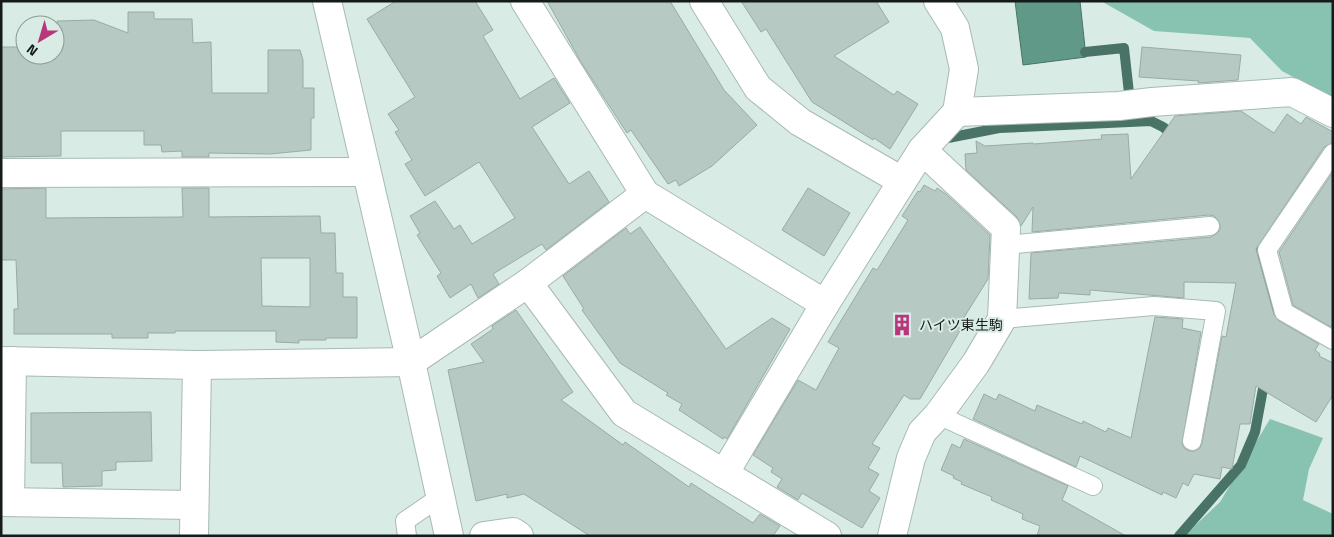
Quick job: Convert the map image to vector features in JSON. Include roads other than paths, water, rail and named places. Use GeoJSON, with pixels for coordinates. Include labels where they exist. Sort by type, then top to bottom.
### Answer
{"type":"FeatureCollection","features":[{"type":"Feature","properties":{"kind":"street"},"geometry":{"type":"LineString","coordinates":[[327,1],[411,362],[449,536]]}},
{"type":"Feature","properties":{"kind":"street"},"geometry":{"type":"LineString","coordinates":[[525,1],[646,194],[826,304]]}},
{"type":"Feature","properties":{"kind":"street"},"geometry":{"type":"LineString","coordinates":[[704,1],[758,88],[800,122],[902,181]]}},
{"type":"Feature","properties":{"kind":"street"},"geometry":{"type":"LineString","coordinates":[[724,474],[826,304],[922,150],[958,112],[964,69],[955,28],[939,2]]}},
{"type":"Feature","properties":{"kind":"street"},"geometry":{"type":"LineString","coordinates":[[958,112],[1119,106],[1161,101],[1292,92],[1333,113]]}},
{"type":"Feature","properties":{"kind":"street"},"geometry":{"type":"LineString","coordinates":[[892,536],[911,458],[922,432],[938,416],[976,363],[1002,319],[1006,228],[922,150]]}},
{"type":"Feature","properties":{"kind":"street"},"geometry":{"type":"LineString","coordinates":[[1,173],[366,172]]}},
{"type":"Feature","properties":{"kind":"street"},"geometry":{"type":"LineString","coordinates":[[193,504],[5,502],[7,361],[197,365],[411,362],[528,284],[646,194]]}},
{"type":"Feature","properties":{"kind":"street"},"geometry":{"type":"LineString","coordinates":[[528,284],[624,413],[827,536]]}},
{"type":"Feature","properties":{"kind":"street"},"geometry":{"type":"LineString","coordinates":[[194,536],[193,504],[197,365]]}},
{"type":"Feature","properties":{"kind":"street"},"geometry":{"type":"LineString","coordinates":[[484,536],[513,532],[519,536]]}},
{"type":"Feature","properties":{"kind":"lane"},"geometry":{"type":"LineString","coordinates":[[1333,153],[1267,250],[1284,312],[1333,340]]}},
{"type":"Feature","properties":{"kind":"lane"},"geometry":{"type":"LineString","coordinates":[[1005,245],[1210,226]]}},
{"type":"Feature","properties":{"kind":"lane"},"geometry":{"type":"LineString","coordinates":[[1002,319],[1154,306],[1216,311],[1192,441]]}},
{"type":"Feature","properties":{"kind":"lane"},"geometry":{"type":"LineString","coordinates":[[938,416],[1093,486]]}},
{"type":"Feature","properties":{"kind":"lane"},"geometry":{"type":"LineString","coordinates":[[407,536],[405,521],[440,497]]}},
{"type":"Feature","properties":{"kind":"waterway"},"geometry":{"type":"LineString","coordinates":[[1085,52],[1124,48],[1129,93]]}},
{"type":"Feature","properties":{"kind":"waterway"},"geometry":{"type":"LineString","coordinates":[[948,138],[999,128],[1151,121],[1176,137]]}},
{"type":"Feature","properties":{"kind":"waterway"},"geometry":{"type":"LineString","coordinates":[[1254,234],[1271,307]]}},
{"type":"Feature","properties":{"kind":"waterway"},"geometry":{"type":"LineString","coordinates":[[1179,536],[1241,465],[1255,432],[1265,378]]}},
{"type":"Feature","properties":{"kind":"place","name":"ハイツ東生駒"},"geometry":{"type":"Point","coordinates":[902,325]}}]}
